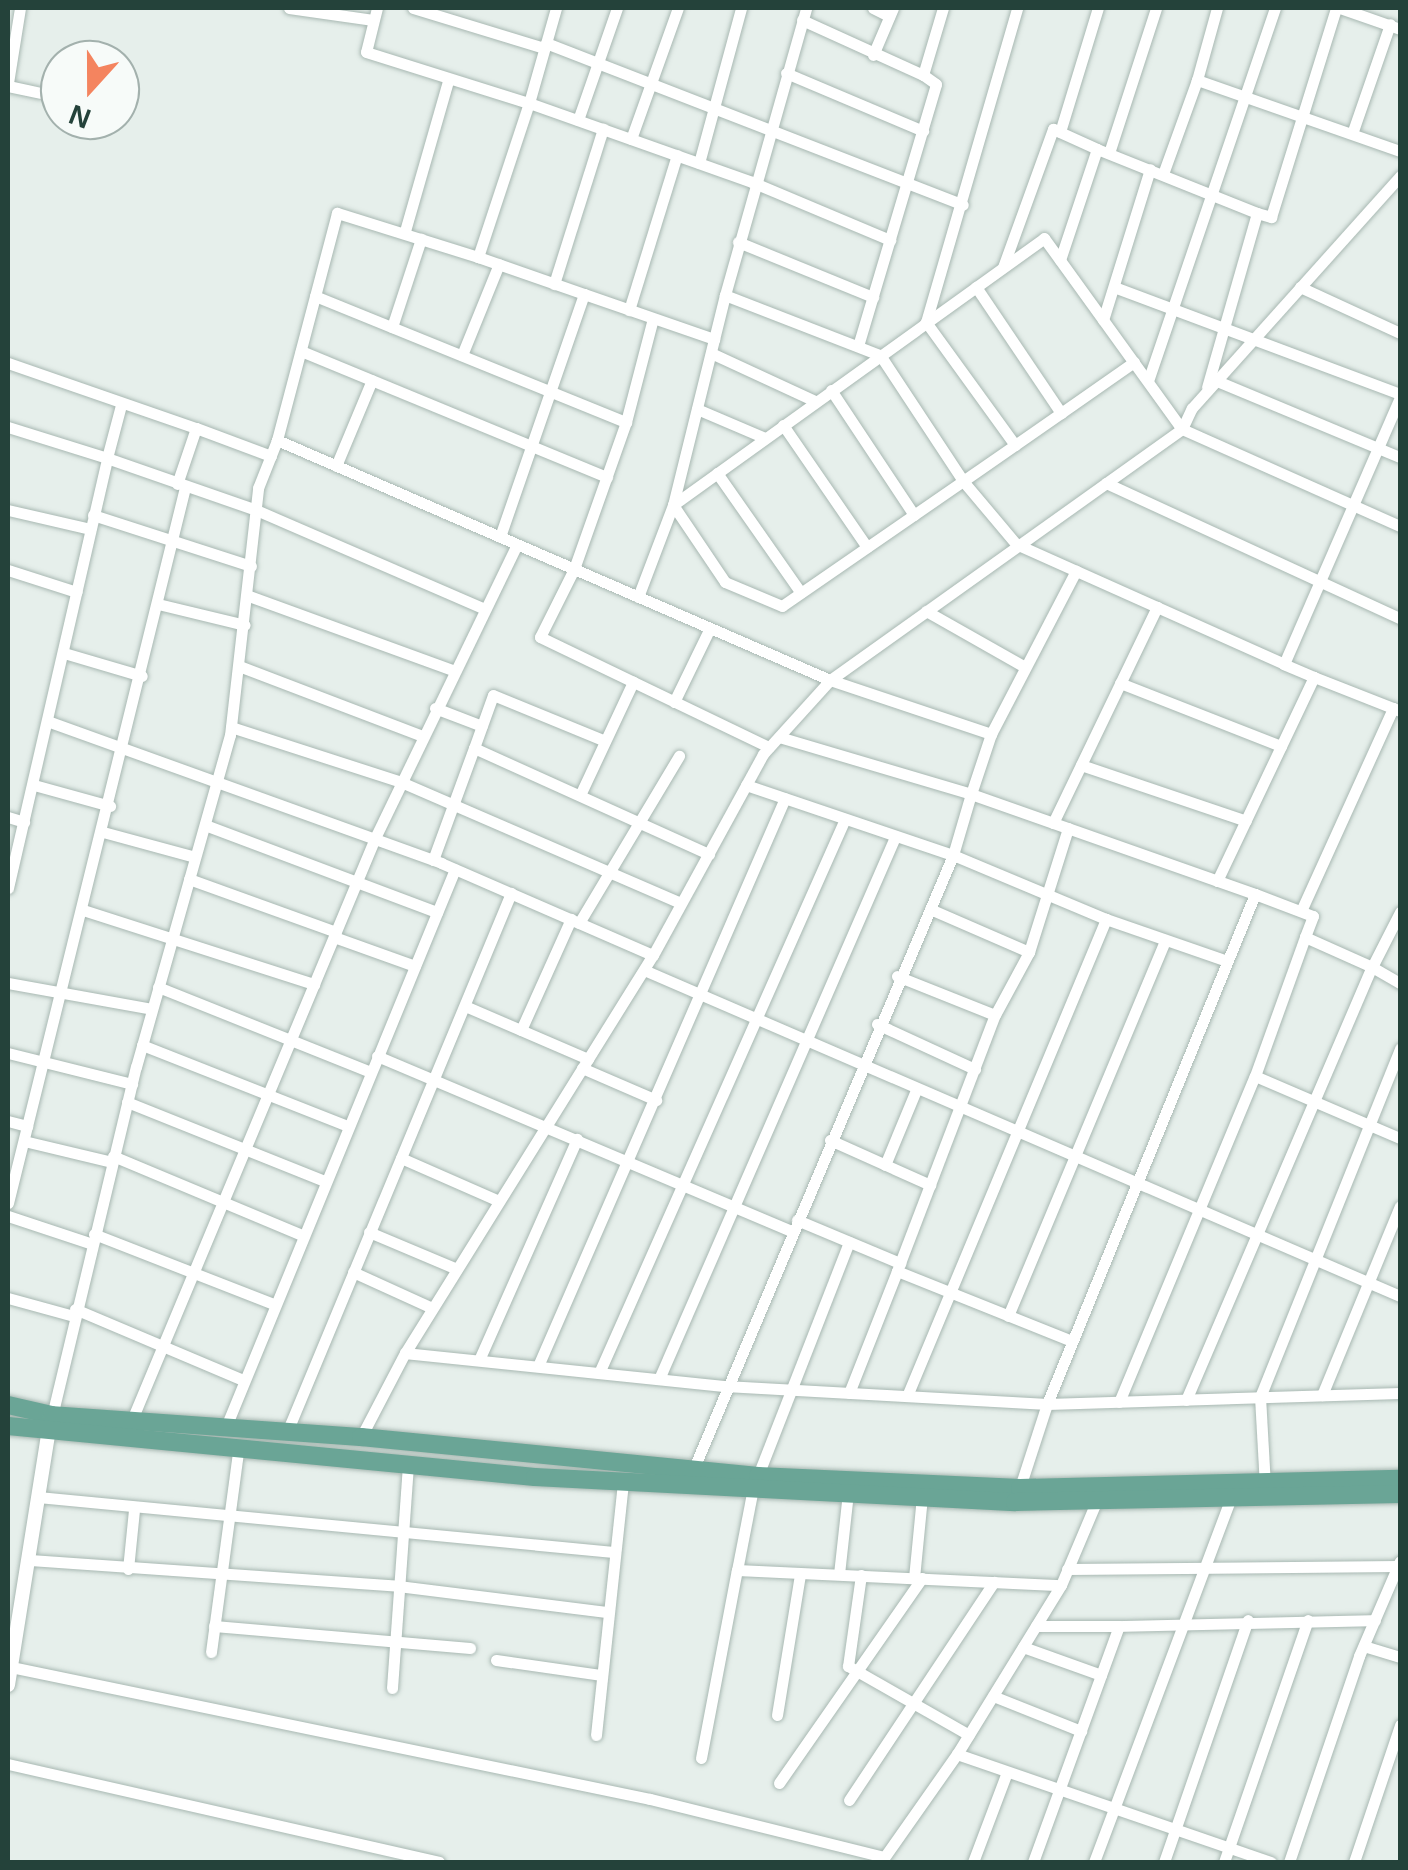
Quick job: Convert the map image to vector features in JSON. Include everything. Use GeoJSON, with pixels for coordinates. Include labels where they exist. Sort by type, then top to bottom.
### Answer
{"type":"FeatureCollection","features":[{"type":"Feature","properties":{"kind":"main road"},"geometry":{"type":"LineString","coordinates":[[8,1405],[52,1415],[361,1437],[690,1477],[1096,1502],[1230,1501],[1266,1492],[1400,1479]]}},
{"type":"Feature","properties":{"kind":"main road"},"geometry":{"type":"LineString","coordinates":[[8,1426],[48,1434],[408,1466],[623,1482],[690,1477]]}},
{"type":"Feature","properties":{"kind":"main road"},"geometry":{"type":"LineString","coordinates":[[756,1482],[922,1497],[1400,1494]]}},
{"type":"Feature","properties":{"kind":"street"},"geometry":{"type":"LineString","coordinates":[[20,8],[12,27],[8,84],[40,93]]}},
{"type":"Feature","properties":{"kind":"street"},"geometry":{"type":"LineString","coordinates":[[289,8],[375,14],[366,52],[448,81],[529,102],[698,162],[890,240]]}},
{"type":"Feature","properties":{"kind":"street"},"geometry":{"type":"LineString","coordinates":[[413,8],[545,45],[652,81],[769,127],[905,188],[963,205]]}},
{"type":"Feature","properties":{"kind":"street"},"geometry":{"type":"LineString","coordinates":[[478,257],[556,8]]}},
{"type":"Feature","properties":{"kind":"street"},"geometry":{"type":"LineString","coordinates":[[578,120],[617,8]]}},
{"type":"Feature","properties":{"kind":"street"},"geometry":{"type":"LineString","coordinates":[[631,139],[678,8]]}},
{"type":"Feature","properties":{"kind":"street"},"geometry":{"type":"LineString","coordinates":[[698,162],[740,8]]}},
{"type":"Feature","properties":{"kind":"street"},"geometry":{"type":"LineString","coordinates":[[873,8],[891,12],[873,55]]}},
{"type":"Feature","properties":{"kind":"street"},"geometry":{"type":"LineString","coordinates":[[922,75],[943,8]]}},
{"type":"Feature","properties":{"kind":"street"},"geometry":{"type":"LineString","coordinates":[[926,322],[1017,8]]}},
{"type":"Feature","properties":{"kind":"street"},"geometry":{"type":"LineString","coordinates":[[1060,132],[1098,8]]}},
{"type":"Feature","properties":{"kind":"street"},"geometry":{"type":"LineString","coordinates":[[1060,260],[1156,8]]}},
{"type":"Feature","properties":{"kind":"street"},"geometry":{"type":"LineString","coordinates":[[1103,320],[1156,172],[1197,80],[1217,8]]}},
{"type":"Feature","properties":{"kind":"street"},"geometry":{"type":"LineString","coordinates":[[1148,381],[1275,8]]}},
{"type":"Feature","properties":{"kind":"street"},"geometry":{"type":"LineString","coordinates":[[1003,268],[1053,128],[1271,217],[1338,8],[1395,27],[1353,132]]}},
{"type":"Feature","properties":{"kind":"street"},"geometry":{"type":"LineString","coordinates":[[638,597],[673,505],[752,182],[804,14],[873,55],[936,84],[858,346]]}},
{"type":"Feature","properties":{"kind":"street"},"geometry":{"type":"LineString","coordinates":[[786,73],[922,132]]}},
{"type":"Feature","properties":{"kind":"street"},"geometry":{"type":"LineString","coordinates":[[1197,80],[1400,151]]}},
{"type":"Feature","properties":{"kind":"street"},"geometry":{"type":"LineString","coordinates":[[405,231],[448,81]]}},
{"type":"Feature","properties":{"kind":"street"},"geometry":{"type":"LineString","coordinates":[[554,284],[603,129]]}},
{"type":"Feature","properties":{"kind":"street"},"geometry":{"type":"LineString","coordinates":[[629,310],[678,155]]}},
{"type":"Feature","properties":{"kind":"street"},"geometry":{"type":"LineString","coordinates":[[361,1437],[404,1352],[644,970],[769,747],[830,680],[1182,429],[1216,380],[1400,176]]}},
{"type":"Feature","properties":{"kind":"street"},"geometry":{"type":"LineString","coordinates":[[8,1685],[14,1616],[30,1560],[48,1434],[74,1313],[142,1044],[231,727],[256,510],[337,213],[405,231],[714,339]]}},
{"type":"Feature","properties":{"kind":"street"},"geometry":{"type":"LineString","coordinates":[[1205,393],[1256,213]]}},
{"type":"Feature","properties":{"kind":"street"},"geometry":{"type":"LineString","coordinates":[[673,505],[1044,238],[1182,429],[1400,526]]}},
{"type":"Feature","properties":{"kind":"street"},"geometry":{"type":"LineString","coordinates":[[392,327],[421,239]]}},
{"type":"Feature","properties":{"kind":"street"},"geometry":{"type":"LineString","coordinates":[[738,242],[873,297]]}},
{"type":"Feature","properties":{"kind":"street"},"geometry":{"type":"LineString","coordinates":[[462,356],[499,264]]}},
{"type":"Feature","properties":{"kind":"street"},"geometry":{"type":"LineString","coordinates":[[976,287],[1061,413]]}},
{"type":"Feature","properties":{"kind":"street"},"geometry":{"type":"LineString","coordinates":[[1114,287],[1400,396],[1284,664]]}},
{"type":"Feature","properties":{"kind":"street"},"geometry":{"type":"LineString","coordinates":[[1300,287],[1400,334]]}},
{"type":"Feature","properties":{"kind":"street"},"geometry":{"type":"LineString","coordinates":[[500,537],[584,294]]}},
{"type":"Feature","properties":{"kind":"street"},"geometry":{"type":"LineString","coordinates":[[725,295],[880,355],[962,481],[1016,544],[1314,677],[1397,709],[1300,911]]}},
{"type":"Feature","properties":{"kind":"street"},"geometry":{"type":"LineString","coordinates":[[316,296],[626,422]]}},
{"type":"Feature","properties":{"kind":"street"},"geometry":{"type":"LineString","coordinates":[[653,318],[626,422],[607,476],[574,569],[540,637],[769,747]]}},
{"type":"Feature","properties":{"kind":"street"},"geometry":{"type":"LineString","coordinates":[[926,322],[1014,445]]}},
{"type":"Feature","properties":{"kind":"street"},"geometry":{"type":"LineString","coordinates":[[301,351],[607,476]]}},
{"type":"Feature","properties":{"kind":"street"},"geometry":{"type":"LineString","coordinates":[[711,353],[815,400]]}},
{"type":"Feature","properties":{"kind":"street"},"geometry":{"type":"LineString","coordinates":[[673,505],[725,582],[782,606],[1134,362]]}},
{"type":"Feature","properties":{"kind":"street"},"geometry":{"type":"LineString","coordinates":[[8,363],[270,456]]}},
{"type":"Feature","properties":{"kind":"street"},"geometry":{"type":"LineString","coordinates":[[336,466],[372,380]]}},
{"type":"Feature","properties":{"kind":"street"},"geometry":{"type":"LineString","coordinates":[[1216,380],[1400,457]]}},
{"type":"Feature","properties":{"kind":"street"},"geometry":{"type":"LineString","coordinates":[[830,390],[914,515]]}},
{"type":"Feature","properties":{"kind":"street"},"geometry":{"type":"LineString","coordinates":[[8,882],[50,722],[93,515],[121,405]]}},
{"type":"Feature","properties":{"kind":"street"},"geometry":{"type":"LineString","coordinates":[[697,409],[765,438]]}},
{"type":"Feature","properties":{"kind":"street"},"geometry":{"type":"LineString","coordinates":[[782,425],[867,547]]}},
{"type":"Feature","properties":{"kind":"street"},"geometry":{"type":"LineString","coordinates":[[8,427],[256,510],[483,608]]}},
{"type":"Feature","properties":{"kind":"street"},"geometry":{"type":"LineString","coordinates":[[8,1203],[125,747],[196,428]]}},
{"type":"Feature","properties":{"kind":"street"},"geometry":{"type":"LineString","coordinates":[[277,440],[830,680],[991,734]]}},
{"type":"Feature","properties":{"kind":"street"},"geometry":{"type":"LineString","coordinates":[[717,473],[800,594]]}},
{"type":"Feature","properties":{"kind":"street"},"geometry":{"type":"LineString","coordinates":[[1106,483],[1400,618]]}},
{"type":"Feature","properties":{"kind":"street"},"geometry":{"type":"LineString","coordinates":[[8,510],[90,529]]}},
{"type":"Feature","properties":{"kind":"street"},"geometry":{"type":"LineString","coordinates":[[93,515],[251,566]]}},
{"type":"Feature","properties":{"kind":"street"},"geometry":{"type":"LineString","coordinates":[[131,1422],[160,1343],[223,1204],[375,838],[452,670],[517,544]]}},
{"type":"Feature","properties":{"kind":"street"},"geometry":{"type":"LineString","coordinates":[[8,570],[76,592]]}},
{"type":"Feature","properties":{"kind":"street"},"geometry":{"type":"LineString","coordinates":[[690,1477],[897,976],[953,854],[991,734],[1076,571]]}},
{"type":"Feature","properties":{"kind":"street"},"geometry":{"type":"LineString","coordinates":[[249,596],[452,670]]}},
{"type":"Feature","properties":{"kind":"street"},"geometry":{"type":"LineString","coordinates":[[158,604],[245,625]]}},
{"type":"Feature","properties":{"kind":"street"},"geometry":{"type":"LineString","coordinates":[[1053,823],[1156,607]]}},
{"type":"Feature","properties":{"kind":"street"},"geometry":{"type":"LineString","coordinates":[[926,611],[1026,668]]}},
{"type":"Feature","properties":{"kind":"street"},"geometry":{"type":"LineString","coordinates":[[674,702],[710,628]]}},
{"type":"Feature","properties":{"kind":"street"},"geometry":{"type":"LineString","coordinates":[[64,653],[142,676]]}},
{"type":"Feature","properties":{"kind":"street"},"geometry":{"type":"LineString","coordinates":[[240,666],[422,736]]}},
{"type":"Feature","properties":{"kind":"street"},"geometry":{"type":"LineString","coordinates":[[1218,881],[1314,677]]}},
{"type":"Feature","properties":{"kind":"street"},"geometry":{"type":"LineString","coordinates":[[581,793],[633,682]]}},
{"type":"Feature","properties":{"kind":"street"},"geometry":{"type":"LineString","coordinates":[[1120,683],[1281,746]]}},
{"type":"Feature","properties":{"kind":"street"},"geometry":{"type":"LineString","coordinates":[[433,860],[493,694],[605,741]]}},
{"type":"Feature","properties":{"kind":"street"},"geometry":{"type":"LineString","coordinates":[[434,708],[482,726]]}},
{"type":"Feature","properties":{"kind":"street"},"geometry":{"type":"LineString","coordinates":[[50,722],[218,778],[433,860],[652,955]]}},
{"type":"Feature","properties":{"kind":"street"},"geometry":{"type":"LineString","coordinates":[[231,727],[453,802],[682,902]]}},
{"type":"Feature","properties":{"kind":"street"},"geometry":{"type":"LineString","coordinates":[[779,736],[972,794],[1313,916],[1255,1076],[1119,1402]]}},
{"type":"Feature","properties":{"kind":"street"},"geometry":{"type":"LineString","coordinates":[[474,748],[581,793],[708,854]]}},
{"type":"Feature","properties":{"kind":"street"},"geometry":{"type":"LineString","coordinates":[[521,1030],[575,921],[679,756]]}},
{"type":"Feature","properties":{"kind":"street"},"geometry":{"type":"LineString","coordinates":[[1081,765],[1246,821]]}},
{"type":"Feature","properties":{"kind":"street"},"geometry":{"type":"LineString","coordinates":[[34,785],[110,806]]}},
{"type":"Feature","properties":{"kind":"street"},"geometry":{"type":"LineString","coordinates":[[746,785],[953,854],[1106,919],[1227,962]]}},
{"type":"Feature","properties":{"kind":"street"},"geometry":{"type":"LineString","coordinates":[[538,1366],[785,798]]}},
{"type":"Feature","properties":{"kind":"street"},"geometry":{"type":"LineString","coordinates":[[8,817],[24,822]]}},
{"type":"Feature","properties":{"kind":"street"},"geometry":{"type":"LineString","coordinates":[[600,1373],[753,1018],[845,819]]}},
{"type":"Feature","properties":{"kind":"street"},"geometry":{"type":"LineString","coordinates":[[205,824],[437,912]]}},
{"type":"Feature","properties":{"kind":"street"},"geometry":{"type":"LineString","coordinates":[[848,1393],[996,1015],[1029,952],[1051,895],[1068,828]]}},
{"type":"Feature","properties":{"kind":"street"},"geometry":{"type":"LineString","coordinates":[[103,832],[196,857]]}},
{"type":"Feature","properties":{"kind":"street"},"geometry":{"type":"LineString","coordinates":[[660,1379],[895,836]]}},
{"type":"Feature","properties":{"kind":"street"},"geometry":{"type":"LineString","coordinates":[[226,1429],[324,1181],[455,869]]}},
{"type":"Feature","properties":{"kind":"street"},"geometry":{"type":"LineString","coordinates":[[189,879],[414,966]]}},
{"type":"Feature","properties":{"kind":"street"},"geometry":{"type":"LineString","coordinates":[[287,1432],[511,894]]}},
{"type":"Feature","properties":{"kind":"street"},"geometry":{"type":"LineString","coordinates":[[1018,1495],[1047,1404],[1254,894]]}},
{"type":"Feature","properties":{"kind":"street"},"geometry":{"type":"LineString","coordinates":[[930,909],[1029,952]]}},
{"type":"Feature","properties":{"kind":"street"},"geometry":{"type":"LineString","coordinates":[[83,910],[173,935],[314,984]]}},
{"type":"Feature","properties":{"kind":"street"},"geometry":{"type":"LineString","coordinates":[[1186,1400],[1312,1100],[1400,912]]}},
{"type":"Feature","properties":{"kind":"street"},"geometry":{"type":"LineString","coordinates":[[907,1396],[1014,1131],[1106,919]]}},
{"type":"Feature","properties":{"kind":"street"},"geometry":{"type":"LineString","coordinates":[[1305,937],[1400,983]]}},
{"type":"Feature","properties":{"kind":"street"},"geometry":{"type":"LineString","coordinates":[[1008,1316],[1165,940]]}},
{"type":"Feature","properties":{"kind":"street"},"geometry":{"type":"LineString","coordinates":[[644,970],[1400,1296]]}},
{"type":"Feature","properties":{"kind":"street"},"geometry":{"type":"LineString","coordinates":[[897,976],[996,1015]]}},
{"type":"Feature","properties":{"kind":"street"},"geometry":{"type":"LineString","coordinates":[[8,984],[62,990],[152,1009]]}},
{"type":"Feature","properties":{"kind":"street"},"geometry":{"type":"LineString","coordinates":[[158,987],[370,1072]]}},
{"type":"Feature","properties":{"kind":"street"},"geometry":{"type":"LineString","coordinates":[[464,1006],[521,1030],[656,1100]]}},
{"type":"Feature","properties":{"kind":"street"},"geometry":{"type":"LineString","coordinates":[[877,1024],[975,1069]]}},
{"type":"Feature","properties":{"kind":"street"},"geometry":{"type":"LineString","coordinates":[[142,1044],[348,1126]]}},
{"type":"Feature","properties":{"kind":"street"},"geometry":{"type":"LineString","coordinates":[[1266,1492],[1260,1397],[1400,1048]]}},
{"type":"Feature","properties":{"kind":"street"},"geometry":{"type":"LineString","coordinates":[[8,1053],[132,1084]]}},
{"type":"Feature","properties":{"kind":"street"},"geometry":{"type":"LineString","coordinates":[[377,1056],[733,1207],[849,1242],[949,1292],[1072,1341]]}},
{"type":"Feature","properties":{"kind":"street"},"geometry":{"type":"LineString","coordinates":[[1255,1076],[1400,1138]]}},
{"type":"Feature","properties":{"kind":"street"},"geometry":{"type":"LineString","coordinates":[[885,1165],[916,1090]]}},
{"type":"Feature","properties":{"kind":"street"},"geometry":{"type":"LineString","coordinates":[[127,1102],[247,1146],[324,1181]]}},
{"type":"Feature","properties":{"kind":"street"},"geometry":{"type":"LineString","coordinates":[[8,1121],[27,1126]]}},
{"type":"Feature","properties":{"kind":"street"},"geometry":{"type":"LineString","coordinates":[[479,1360],[577,1139]]}},
{"type":"Feature","properties":{"kind":"street"},"geometry":{"type":"LineString","coordinates":[[830,1140],[930,1185]]}},
{"type":"Feature","properties":{"kind":"street"},"geometry":{"type":"LineString","coordinates":[[24,1141],[113,1159],[302,1235]]}},
{"type":"Feature","properties":{"kind":"street"},"geometry":{"type":"LineString","coordinates":[[400,1158],[499,1202]]}},
{"type":"Feature","properties":{"kind":"street"},"geometry":{"type":"LineString","coordinates":[[1322,1396],[1400,1206]]}},
{"type":"Feature","properties":{"kind":"street"},"geometry":{"type":"LineString","coordinates":[[8,1216],[193,1270],[274,1304]]}},
{"type":"Feature","properties":{"kind":"street"},"geometry":{"type":"LineString","coordinates":[[370,1232],[457,1269]]}},
{"type":"Feature","properties":{"kind":"street"},"geometry":{"type":"LineString","coordinates":[[700,1758],[756,1482],[849,1242]]}},
{"type":"Feature","properties":{"kind":"street"},"geometry":{"type":"LineString","coordinates":[[352,1272],[432,1308]]}},
{"type":"Feature","properties":{"kind":"street"},"geometry":{"type":"LineString","coordinates":[[8,1298],[74,1313],[160,1343],[243,1380]]}},
{"type":"Feature","properties":{"kind":"street"},"geometry":{"type":"LineString","coordinates":[[404,1352],[725,1386],[1047,1404],[1399,1390]]}},
{"type":"Feature","properties":{"kind":"street"},"geometry":{"type":"LineString","coordinates":[[212,1652],[238,1452]]}},
{"type":"Feature","properties":{"kind":"street"},"geometry":{"type":"LineString","coordinates":[[392,1688],[408,1466]]}},
{"type":"Feature","properties":{"kind":"street"},"geometry":{"type":"LineString","coordinates":[[596,1735],[623,1482]]}},
{"type":"Feature","properties":{"kind":"street"},"geometry":{"type":"LineString","coordinates":[[839,1574],[848,1493]]}},
{"type":"Feature","properties":{"kind":"street"},"geometry":{"type":"LineString","coordinates":[[38,1497],[227,1519],[401,1527],[614,1552]]}},
{"type":"Feature","properties":{"kind":"street"},"geometry":{"type":"LineString","coordinates":[[779,1783],[918,1578],[922,1497]]}},
{"type":"Feature","properties":{"kind":"street"},"geometry":{"type":"LineString","coordinates":[[1094,1862],[1200,1568],[1230,1501]]}},
{"type":"Feature","properties":{"kind":"street"},"geometry":{"type":"LineString","coordinates":[[11,1667],[650,1798],[882,1860],[958,1754],[1061,1585],[1096,1502]]}},
{"type":"Feature","properties":{"kind":"street"},"geometry":{"type":"LineString","coordinates":[[128,1569],[134,1510]]}},
{"type":"Feature","properties":{"kind":"street"},"geometry":{"type":"LineString","coordinates":[[30,1560],[398,1586],[608,1612]]}},
{"type":"Feature","properties":{"kind":"street"},"geometry":{"type":"LineString","coordinates":[[1067,1569],[1399,1563],[1364,1646],[1289,1862]]}},
{"type":"Feature","properties":{"kind":"street"},"geometry":{"type":"LineString","coordinates":[[738,1570],[1061,1585]]}},
{"type":"Feature","properties":{"kind":"street"},"geometry":{"type":"LineString","coordinates":[[777,1715],[800,1574]]}},
{"type":"Feature","properties":{"kind":"street"},"geometry":{"type":"LineString","coordinates":[[861,1575],[848,1666],[915,1701],[969,1736]]}},
{"type":"Feature","properties":{"kind":"street"},"geometry":{"type":"LineString","coordinates":[[849,1800],[994,1582]]}},
{"type":"Feature","properties":{"kind":"street"},"geometry":{"type":"LineString","coordinates":[[1036,1626],[1119,1626],[1181,1620],[1375,1620]]}},
{"type":"Feature","properties":{"kind":"street"},"geometry":{"type":"LineString","coordinates":[[1164,1862],[1248,1620]]}},
{"type":"Feature","properties":{"kind":"street"},"geometry":{"type":"LineString","coordinates":[[1224,1862],[1308,1620]]}},
{"type":"Feature","properties":{"kind":"street"},"geometry":{"type":"LineString","coordinates":[[214,1626],[394,1646],[470,1648]]}},
{"type":"Feature","properties":{"kind":"street"},"geometry":{"type":"LineString","coordinates":[[1033,1862],[1119,1626]]}},
{"type":"Feature","properties":{"kind":"street"},"geometry":{"type":"LineString","coordinates":[[1364,1646],[1400,1657]]}},
{"type":"Feature","properties":{"kind":"street"},"geometry":{"type":"LineString","coordinates":[[1023,1647],[1101,1675]]}},
{"type":"Feature","properties":{"kind":"street"},"geometry":{"type":"LineString","coordinates":[[496,1660],[602,1675]]}},
{"type":"Feature","properties":{"kind":"street"},"geometry":{"type":"LineString","coordinates":[[993,1696],[1081,1731]]}},
{"type":"Feature","properties":{"kind":"street"},"geometry":{"type":"LineString","coordinates":[[1354,1862],[1400,1725]]}},
{"type":"Feature","properties":{"kind":"street"},"geometry":{"type":"LineString","coordinates":[[958,1754],[1271,1862]]}},
{"type":"Feature","properties":{"kind":"street"},"geometry":{"type":"LineString","coordinates":[[8,1764],[439,1862]]}},
{"type":"Feature","properties":{"kind":"street"},"geometry":{"type":"LineString","coordinates":[[973,1862],[1007,1772]]}}]}
